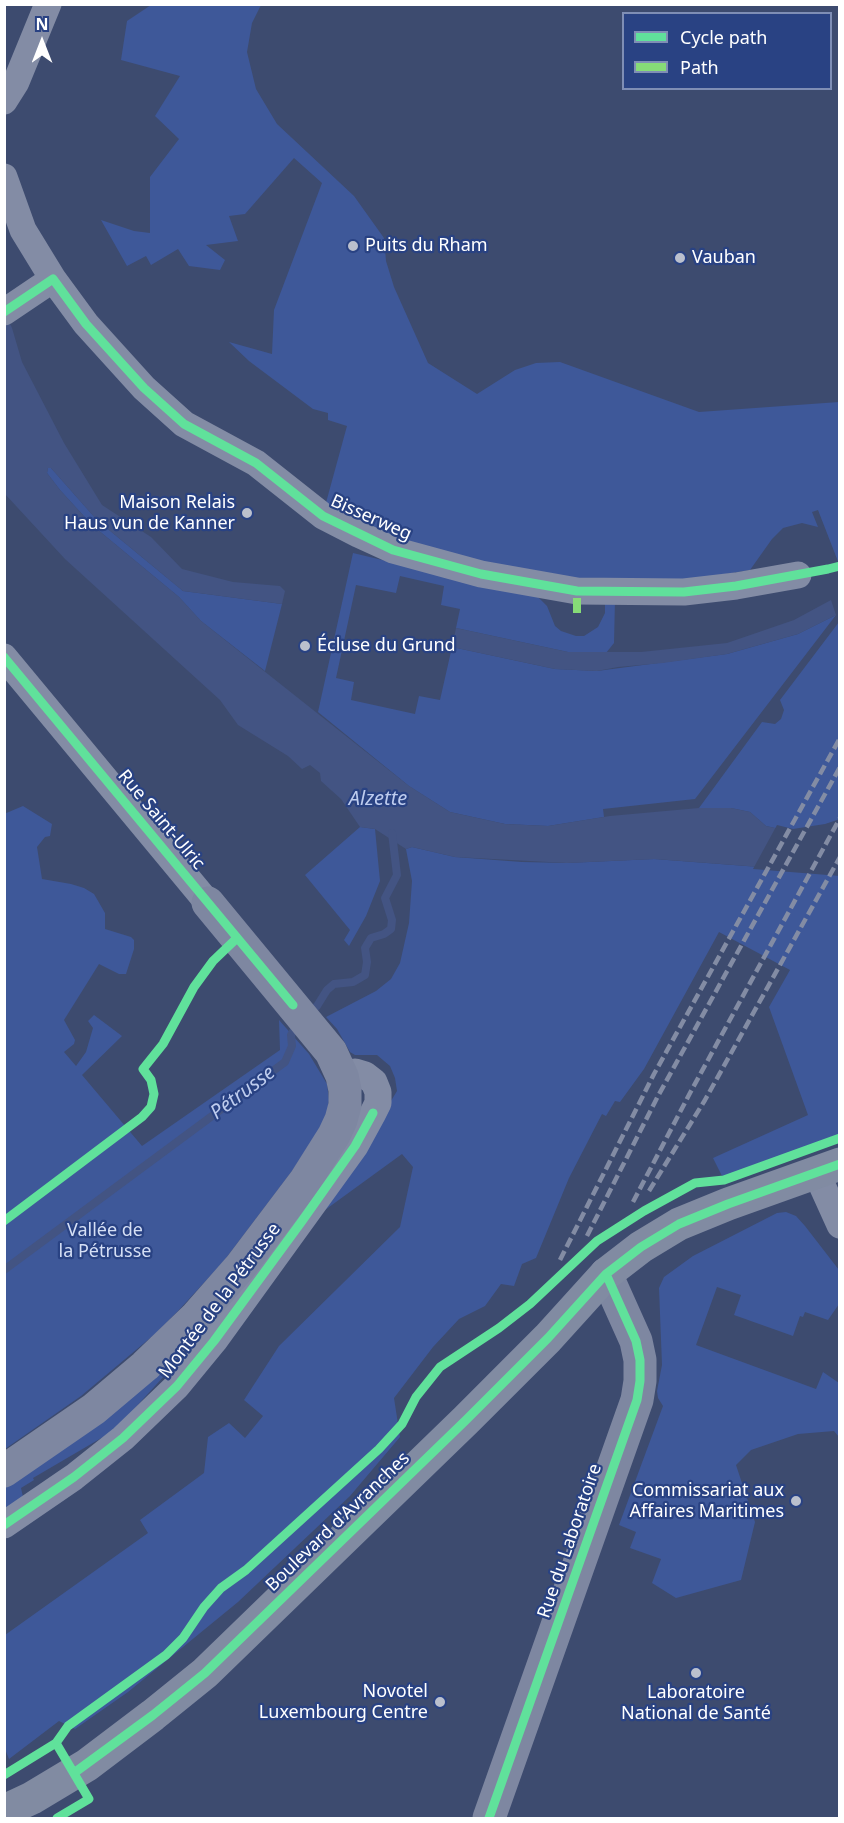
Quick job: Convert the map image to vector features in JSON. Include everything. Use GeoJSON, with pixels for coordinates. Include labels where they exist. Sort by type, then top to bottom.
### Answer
{"type":"FeatureCollection","features":[{"type":"Feature","properties":{"kind":"main road","name":"Boulevard d'Avranches"},"geometry":{"type":"LineString","coordinates":[[4,1811],[32,1798],[87,1765],[205,1673],[474,1412],[548,1338],[606,1274],[641,1247],[679,1224],[828,1168]]}},
{"type":"Feature","properties":{"kind":"street"},"geometry":{"type":"LineString","coordinates":[[4,101],[16,82],[48,4]]}},
{"type":"Feature","properties":{"kind":"street","name":"Bisserweg"},"geometry":{"type":"LineString","coordinates":[[4,177],[23,230],[53,279],[86,324],[144,388],[184,424],[256,463],[323,516],[393,550],[577,602],[736,586],[798,575]]}},
{"type":"Feature","properties":{"kind":"street"},"geometry":{"type":"LineString","coordinates":[[9,309],[53,279]]}},
{"type":"Feature","properties":{"kind":"street","name":"Rue Saint-Ulric"},"geometry":{"type":"LineString","coordinates":[[4,657],[324,1041],[337,1064],[345,1090],[345,1105],[341,1120],[305,1181],[240,1267],[196,1317],[146,1366],[94,1409],[4,1471]]}},
{"type":"Feature","properties":{"kind":"street","name":"Montée de la Pétrusse"},"geometry":{"type":"LineString","coordinates":[[4,1525],[74,1478],[123,1438],[177,1386],[214,1341],[355,1146],[378,1103],[378,1092],[374,1082],[365,1075],[355,1072],[342,1076]]}},
{"type":"Feature","properties":{"kind":"street"},"geometry":{"type":"LineString","coordinates":[[828,1168],[840,1225]]}},
{"type":"Feature","properties":{"kind":"street","name":"Rue du Laboratoire"},"geometry":{"type":"LineString","coordinates":[[489,1818],[637,1400],[640,1360],[636,1341],[606,1274]]}},
{"type":"Feature","properties":{"kind":"green space"},"geometry":{"type":"Polygon","coordinates":[[[151,5],[261,5],[252,23],[247,52],[256,89],[277,124],[354,196],[384,238],[386,261],[394,287],[428,363],[477,394],[515,370],[536,363],[560,362],[699,412],[839,402],[839,564],[818,510],[812,512],[818,527],[802,523],[783,528],[772,539],[750,570],[684,581],[577,580],[483,565],[394,542],[324,510],[347,426],[328,420],[328,413],[313,409],[249,361],[229,342],[272,354],[274,310],[322,183],[294,158],[245,214],[229,216],[238,241],[206,245],[225,260],[220,270],[189,266],[178,249],[151,265],[146,256],[127,266],[101,220],[134,231],[150,233],[150,177],[179,139],[155,116],[180,76],[121,60],[127,21],[151,5]]]}},
{"type":"Feature","properties":{"kind":"green space"},"geometry":{"type":"Polygon","coordinates":[[[48,468],[51,468],[97,520],[183,591],[282,604],[265,671],[201,621],[179,597],[92,525],[60,490],[47,473],[48,468]]]}},
{"type":"Feature","properties":{"kind":"green space"},"geometry":{"type":"Polygon","coordinates":[[[353,553],[538,597],[547,606],[555,626],[561,631],[576,636],[584,636],[598,627],[605,613],[605,599],[615,599],[614,643],[606,653],[568,652],[456,628],[460,609],[441,605],[444,586],[400,576],[396,593],[356,585],[336,678],[354,682],[351,700],[415,714],[419,696],[440,700],[452,647],[555,669],[597,671],[727,654],[798,634],[836,615],[695,799],[603,809],[604,817],[548,826],[505,824],[450,812],[409,786],[318,712],[353,553]]]}},
{"type":"Feature","properties":{"kind":"green space"},"geometry":{"type":"Polygon","coordinates":[[[839,622],[839,822],[793,832],[766,826],[750,812],[731,808],[699,808],[762,722],[775,724],[781,719],[784,710],[780,700],[839,622]]]}},
{"type":"Feature","properties":{"kind":"green space","name":"Vallée de la Pétrusse"},"geometry":{"type":"Polygon","coordinates":[[[23,806],[52,824],[50,836],[45,837],[37,847],[42,879],[71,884],[94,894],[105,913],[105,929],[134,940],[134,949],[126,974],[119,974],[99,964],[64,1020],[75,1040],[74,1044],[64,1052],[76,1066],[86,1052],[93,1028],[88,1021],[94,1015],[122,1036],[82,1075],[142,1146],[280,1050],[279,1020],[309,1054],[327,1084],[329,1100],[323,1124],[292,1171],[223,1262],[178,1311],[155,1334],[81,1396],[5,1449],[4,814],[23,806]]]}},
{"type":"Feature","properties":{"kind":"green space"},"geometry":{"type":"Polygon","coordinates":[[[360,827],[375,829],[380,881],[366,916],[349,946],[344,940],[350,930],[305,875],[360,827]]]}},
{"type":"Feature","properties":{"kind":"green space"},"geometry":{"type":"Polygon","coordinates":[[[412,847],[455,857],[522,862],[567,863],[654,859],[839,873],[839,1138],[724,1180],[713,1158],[808,1115],[769,1007],[790,970],[719,932],[644,1069],[620,1102],[615,1101],[606,1116],[602,1114],[569,1178],[536,1258],[522,1264],[514,1286],[501,1284],[485,1306],[459,1319],[433,1347],[394,1398],[400,1437],[350,1496],[238,1602],[128,1692],[75,1729],[59,1721],[9,1759],[5,1749],[5,1635],[148,1533],[140,1520],[204,1473],[208,1437],[229,1423],[245,1438],[263,1416],[244,1400],[279,1346],[400,1227],[413,1167],[402,1154],[325,1210],[397,1091],[390,1066],[377,1055],[355,1055],[350,1052],[337,1029],[326,1017],[376,991],[391,979],[400,963],[409,923],[412,881],[406,849],[412,847]]]}},
{"type":"Feature","properties":{"kind":"green space"},"geometry":{"type":"Polygon","coordinates":[[[786,1212],[796,1216],[839,1270],[839,1304],[828,1320],[805,1312],[803,1317],[800,1316],[793,1336],[734,1315],[741,1295],[717,1287],[696,1345],[816,1389],[823,1372],[839,1383],[839,1437],[834,1431],[798,1434],[751,1450],[736,1465],[755,1522],[741,1580],[676,1598],[652,1583],[661,1559],[630,1548],[636,1532],[619,1525],[663,1406],[657,1391],[662,1365],[659,1288],[664,1277],[693,1256],[777,1213],[786,1212]]]}},
{"type":"Feature","properties":{"kind":"green space"},"geometry":{"type":"Polygon","coordinates":[[[170,1360],[175,1364],[115,1430],[33,1478],[34,1480],[21,1488],[23,1497],[5,1513],[5,1482],[170,1360]]]}},
{"type":"Feature","properties":{"kind":"water","name":"Alzette"},"geometry":{"type":"Polygon","coordinates":[[[4,312],[12,328],[22,362],[64,443],[102,505],[151,537],[182,569],[233,582],[280,586],[285,591],[282,604],[183,591],[97,520],[51,468],[48,468],[47,473],[60,490],[92,525],[179,597],[201,621],[409,786],[450,812],[505,824],[548,826],[610,816],[699,808],[731,808],[750,812],[766,826],[793,832],[839,873],[655,859],[567,863],[455,857],[412,847],[406,849],[375,829],[360,827],[341,799],[321,781],[320,773],[310,765],[302,769],[288,756],[238,725],[220,700],[65,559],[5,494],[4,312]]]}},
{"type":"Feature","properties":{"kind":"water"},"geometry":{"type":"Polygon","coordinates":[[[831,600],[836,615],[798,634],[727,654],[663,663],[597,671],[555,669],[452,647],[456,628],[568,652],[641,652],[727,643],[794,620],[831,600]]]}},
{"type":"Feature","properties":{"kind":"pier"},"geometry":{"type":"Polygon","coordinates":[[[840,819],[840,876],[753,869],[777,825],[793,829],[840,819]]]}},
{"type":"Feature","properties":{"kind":"waterway","name":"Pétrusse"},"geometry":{"type":"LineString","coordinates":[[309,1013],[334,984],[353,982],[365,975],[367,962],[365,948],[371,938],[391,929],[392,920],[385,898],[397,875],[392,833]]}},
{"type":"Feature","properties":{"kind":"waterway","name":"Pétrusse"},"geometry":{"type":"LineString","coordinates":[[4,1270],[285,1062],[292,1046],[291,1035],[298,1023]]}},
{"type":"Feature","properties":{"kind":"railway"},"geometry":{"type":"LineString","coordinates":[[560,1260],[654,1074],[840,738]]}},
{"type":"Feature","properties":{"kind":"railway"},"geometry":{"type":"LineString","coordinates":[[587,1236],[658,1096],[840,767]]}},
{"type":"Feature","properties":{"kind":"railway"},"geometry":{"type":"LineString","coordinates":[[633,1202],[840,818]]}},
{"type":"Feature","properties":{"kind":"railway"},"geometry":{"type":"LineString","coordinates":[[649,1191],[705,1100],[840,857]]}},
{"type":"Feature","properties":{"kind":"marked path"},"geometry":{"type":"LineString","coordinates":[[577,591],[577,613]]}},
{"type":"Feature","properties":{"kind":"cycle path"},"geometry":{"type":"LineString","coordinates":[[4,312],[53,279],[86,324],[144,388],[184,424],[256,463],[323,516],[393,550],[481,574],[577,591],[684,592],[736,586],[840,566]]}},
{"type":"Feature","properties":{"kind":"cycle path"},"geometry":{"type":"LineString","coordinates":[[4,657],[293,1005]]}},
{"type":"Feature","properties":{"kind":"cycle path"},"geometry":{"type":"LineString","coordinates":[[4,1221],[142,1117],[151,1107],[154,1094],[151,1080],[143,1069],[163,1044],[194,987],[213,961],[237,938]]}},
{"type":"Feature","properties":{"kind":"cycle path"},"geometry":{"type":"LineString","coordinates":[[4,1525],[74,1477],[123,1438],[177,1386],[214,1341],[302,1221],[355,1146],[373,1113]]}},
{"type":"Feature","properties":{"kind":"cycle path"},"geometry":{"type":"LineString","coordinates":[[4,1775],[56,1743],[68,1726],[166,1655],[183,1638],[204,1607],[221,1588],[246,1570],[379,1449],[402,1424],[416,1397],[440,1367],[499,1328],[530,1304],[597,1241],[644,1211],[695,1183],[724,1180],[840,1138]]}},
{"type":"Feature","properties":{"kind":"cycle path"},"geometry":{"type":"LineString","coordinates":[[74,1773],[153,1715],[205,1673],[466,1420],[548,1338],[606,1274],[641,1247],[679,1224],[840,1164]]}},
{"type":"Feature","properties":{"kind":"cycle path"},"geometry":{"type":"LineString","coordinates":[[489,1818],[637,1400],[640,1360],[636,1341],[606,1274]]}},
{"type":"Feature","properties":{"kind":"cycle path"},"geometry":{"type":"LineString","coordinates":[[56,1743],[89,1799],[57,1818]]}},
{"type":"Feature","properties":{"kind":"place","name":"Puits du Rham"},"geometry":{"type":"Point","coordinates":[353,246]}},
{"type":"Feature","properties":{"kind":"place","name":"Vauban"},"geometry":{"type":"Point","coordinates":[680,258]}},
{"type":"Feature","properties":{"kind":"place","name":"Maison Relais Haus vun de Kanner"},"geometry":{"type":"Point","coordinates":[247,513]}},
{"type":"Feature","properties":{"kind":"place","name":"Écluse du Grund"},"geometry":{"type":"Point","coordinates":[305,646]}},
{"type":"Feature","properties":{"kind":"place","name":"Commissariat aux Affaires Maritimes"},"geometry":{"type":"Point","coordinates":[796,1501]}},
{"type":"Feature","properties":{"kind":"place","name":"Laboratoire National de Santé"},"geometry":{"type":"Point","coordinates":[696,1673]}},
{"type":"Feature","properties":{"kind":"place","name":"Novotel Luxembourg Centre"},"geometry":{"type":"Point","coordinates":[440,1702]}}]}
